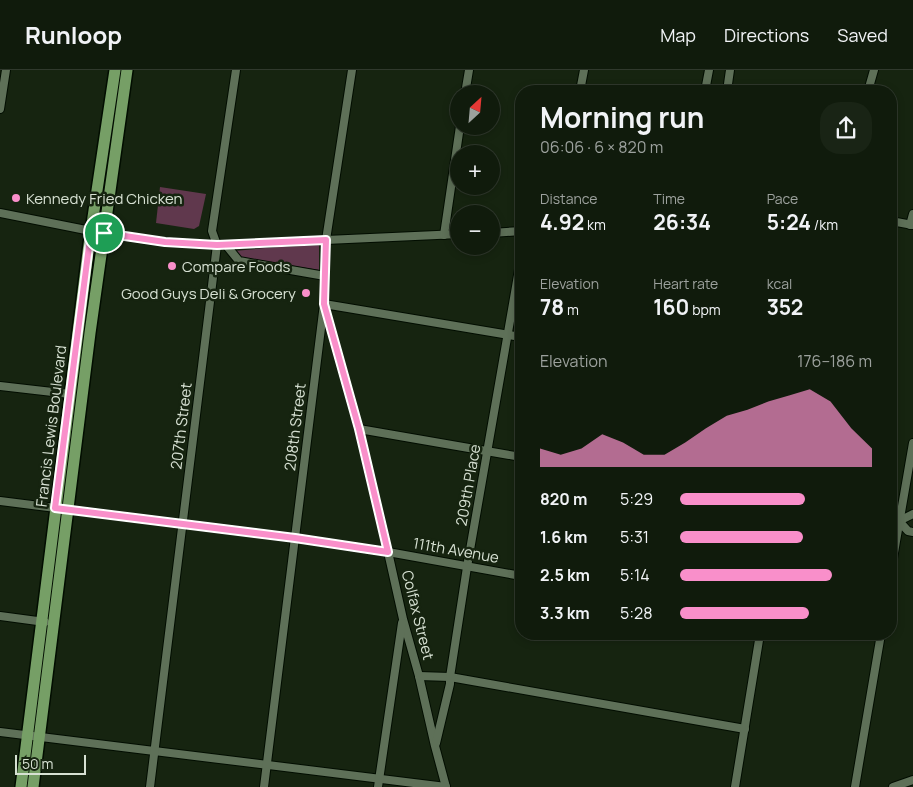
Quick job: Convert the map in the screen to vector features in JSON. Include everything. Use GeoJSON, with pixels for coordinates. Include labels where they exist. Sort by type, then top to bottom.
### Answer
{"type":"FeatureCollection","features":[{"type":"Feature","properties":{"kind":"main road","name":"Francis Lewis Boulevard"},"geometry":{"type":"LineString","coordinates":[[33,787],[39,737],[55,508],[91,231],[115,70]]}},
{"type":"Feature","properties":{"kind":"main road","name":"Francis Lewis Boulevard"},"geometry":{"type":"LineString","coordinates":[[21,787],[26,735],[68,509],[90,333],[127,70]]}},
{"type":"Feature","properties":{"kind":"street"},"geometry":{"type":"LineString","coordinates":[[0,109],[6,70]]}},
{"type":"Feature","properties":{"kind":"street","name":"207th Street"},"geometry":{"type":"LineString","coordinates":[[150,787],[182,524],[222,245],[212,230],[236,70]]}},
{"type":"Feature","properties":{"kind":"street","name":"208th Street"},"geometry":{"type":"LineString","coordinates":[[264,787],[324,304],[326,240],[352,70]]}},
{"type":"Feature","properties":{"kind":"street"},"geometry":{"type":"LineString","coordinates":[[466,85],[468,70]]}},
{"type":"Feature","properties":{"kind":"street"},"geometry":{"type":"LineString","coordinates":[[581,85],[584,70]]}},
{"type":"Feature","properties":{"kind":"street"},"geometry":{"type":"LineString","coordinates":[[706,85],[709,70]]}},
{"type":"Feature","properties":{"kind":"street"},"geometry":{"type":"LineString","coordinates":[[728,85],[730,70]]}},
{"type":"Feature","properties":{"kind":"street"},"geometry":{"type":"LineString","coordinates":[[870,85],[874,70]]}},
{"type":"Feature","properties":{"kind":"street"},"geometry":{"type":"LineString","coordinates":[[444,235],[459,135]]}},
{"type":"Feature","properties":{"kind":"street"},"geometry":{"type":"LineString","coordinates":[[0,213],[91,231],[165,242],[222,245],[450,235]]}},
{"type":"Feature","properties":{"kind":"street"},"geometry":{"type":"LineString","coordinates":[[897,222],[911,225],[913,214]]}},
{"type":"Feature","properties":{"kind":"street"},"geometry":{"type":"LineString","coordinates":[[500,232],[515,231]]}},
{"type":"Feature","properties":{"kind":"street"},"geometry":{"type":"LineString","coordinates":[[222,245],[239,261],[325,276]]}},
{"type":"Feature","properties":{"kind":"street","name":"209th Place"},"geometry":{"type":"LineString","coordinates":[[435,746],[450,686],[468,566],[515,294]]}},
{"type":"Feature","properties":{"kind":"street"},"geometry":{"type":"LineString","coordinates":[[324,304],[515,336]]}},
{"type":"Feature","properties":{"kind":"street","name":"Colfax Street"},"geometry":{"type":"LineString","coordinates":[[324,304],[359,429],[403,619],[446,787]]}},
{"type":"Feature","properties":{"kind":"street"},"geometry":{"type":"LineString","coordinates":[[0,386],[70,394]]}},
{"type":"Feature","properties":{"kind":"street"},"geometry":{"type":"LineString","coordinates":[[359,429],[515,456]]}},
{"type":"Feature","properties":{"kind":"street"},"geometry":{"type":"LineString","coordinates":[[897,512],[913,443]]}},
{"type":"Feature","properties":{"kind":"street","name":"111th Avenue"},"geometry":{"type":"LineString","coordinates":[[0,501],[295,538],[388,552],[515,575]]}},
{"type":"Feature","properties":{"kind":"street"},"geometry":{"type":"LineString","coordinates":[[897,520],[913,514]]}},
{"type":"Feature","properties":{"kind":"street"},"geometry":{"type":"LineString","coordinates":[[897,523],[908,531],[913,532]]}},
{"type":"Feature","properties":{"kind":"street"},"geometry":{"type":"LineString","coordinates":[[0,616],[48,622]]}},
{"type":"Feature","properties":{"kind":"street"},"geometry":{"type":"LineString","coordinates":[[378,783],[403,619]]}},
{"type":"Feature","properties":{"kind":"street"},"geometry":{"type":"LineString","coordinates":[[735,787],[759,640]]}},
{"type":"Feature","properties":{"kind":"street"},"geometry":{"type":"LineString","coordinates":[[855,787],[879,640]]}},
{"type":"Feature","properties":{"kind":"street"},"geometry":{"type":"LineString","coordinates":[[419,676],[450,677],[745,729]]}},
{"type":"Feature","properties":{"kind":"street"},"geometry":{"type":"LineString","coordinates":[[0,732],[266,765],[378,783],[446,787]]}},
{"type":"Feature","properties":{"kind":"street"},"geometry":{"type":"LineString","coordinates":[[893,787],[913,780]]}},
{"type":"Feature","properties":{"kind":"shaded area"},"geometry":{"type":"Polygon","coordinates":[[[160,187],[206,194],[199,226],[194,229],[156,223],[160,187]]]}},
{"type":"Feature","properties":{"kind":"shaded area"},"geometry":{"type":"Polygon","coordinates":[[[319,243],[319,270],[241,257],[234,251],[319,243]]]}},
{"type":"Feature","properties":{"kind":"place","name":"Kennedy Fried Chicken"},"geometry":{"type":"Point","coordinates":[16,198]}},
{"type":"Feature","properties":{"kind":"place","name":"Compare Foods"},"geometry":{"type":"Point","coordinates":[172,266]}},
{"type":"Feature","properties":{"kind":"place","name":"Good Guys Deli & Grocery"},"geometry":{"type":"Point","coordinates":[306,293]}},
{"type":"Feature","properties":{"kind":"route"},"geometry":{"type":"LineString","coordinates":[[91,231],[104,233],[165,242],[217,245],[326,240],[324,304],[359,429],[388,552],[295,538],[55,508],[91,231]]}}]}
